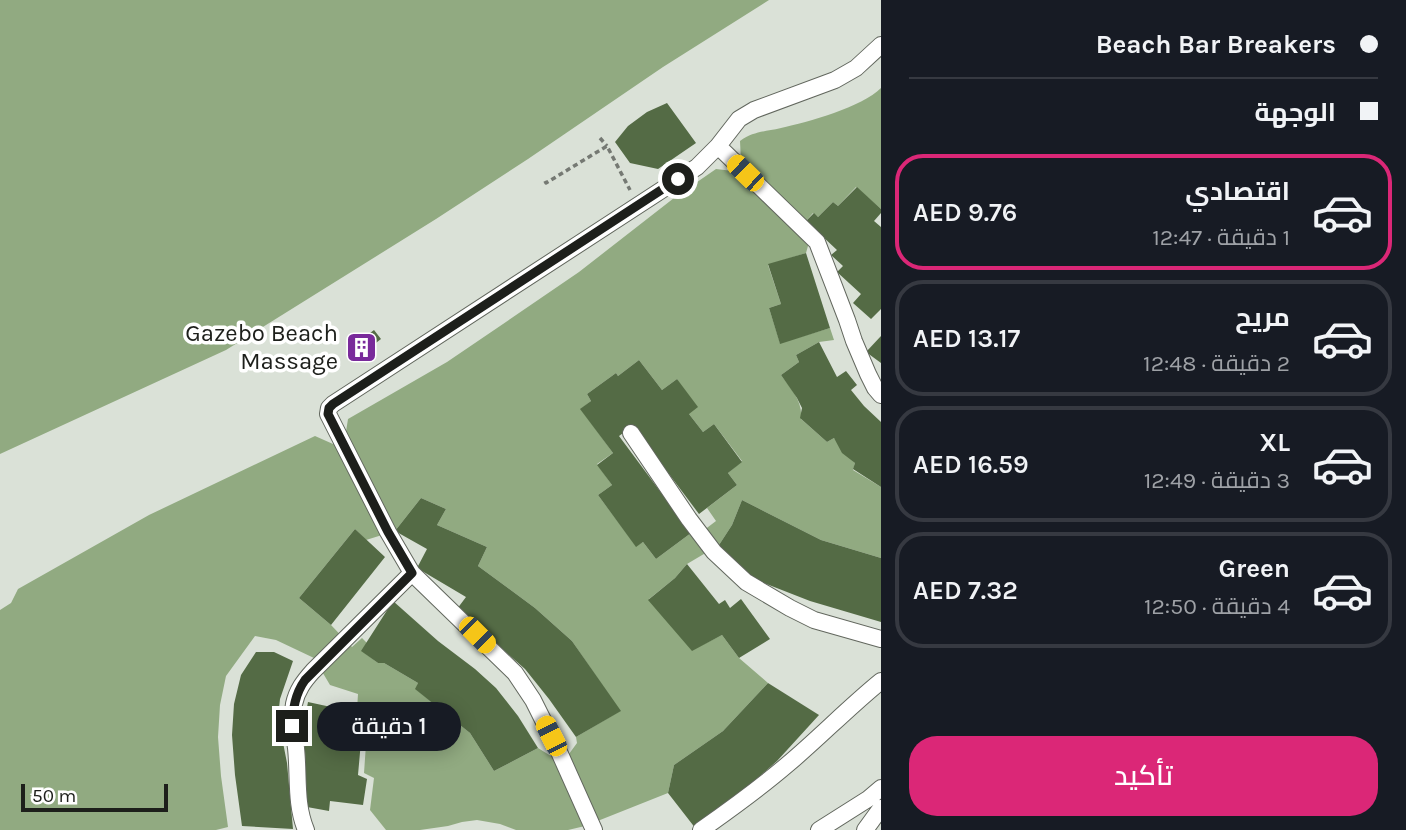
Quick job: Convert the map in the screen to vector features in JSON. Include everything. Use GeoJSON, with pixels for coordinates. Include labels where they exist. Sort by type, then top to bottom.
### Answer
{"type":"FeatureCollection","features":[{"type":"Feature","properties":{"kind":"street"},"geometry":{"type":"LineString","coordinates":[[593,827],[533,700],[515,673],[412,573],[328,414],[329,408],[722,151],[739,119],[754,110],[835,80],[856,68],[881,45]]}},
{"type":"Feature","properties":{"kind":"street"},"geometry":{"type":"LineString","coordinates":[[722,151],[817,242],[854,341],[868,374],[881,395]]}},
{"type":"Feature","properties":{"kind":"street"},"geometry":{"type":"LineString","coordinates":[[631,433],[714,552],[746,582],[814,620],[881,639]]}},
{"type":"Feature","properties":{"kind":"street"},"geometry":{"type":"LineString","coordinates":[[306,830],[298,802],[296,748],[292,726],[293,708],[299,689],[313,671],[412,573]]}},
{"type":"Feature","properties":{"kind":"street"},"geometry":{"type":"LineString","coordinates":[[701,830],[748,797],[881,681]]}},
{"type":"Feature","properties":{"kind":"street"},"geometry":{"type":"LineString","coordinates":[[819,830],[881,788]]}},
{"type":"Feature","properties":{"kind":"street"},"geometry":{"type":"LineString","coordinates":[[865,830],[881,808]]}},
{"type":"Feature","properties":{"kind":"path"},"geometry":{"type":"LineString","coordinates":[[600,138],[607,146],[638,205]]}},
{"type":"Feature","properties":{"kind":"path"},"geometry":{"type":"LineString","coordinates":[[545,181],[546,183],[583,157],[607,146]]}},
{"type":"Feature","properties":{"kind":"shaded area"},"geometry":{"type":"Polygon","coordinates":[[[0,0],[769,0],[663,67],[436,219],[226,350],[0,454],[0,0]]]}},
{"type":"Feature","properties":{"kind":"shaded area"},"geometry":{"type":"Polygon","coordinates":[[[881,88],[881,209],[856,187],[838,206],[833,202],[818,217],[813,213],[806,221],[813,228],[806,253],[768,265],[781,304],[769,308],[780,343],[830,328],[834,340],[819,342],[796,355],[799,362],[781,375],[798,401],[801,419],[827,442],[834,438],[855,463],[853,470],[881,487],[881,558],[821,540],[742,500],[732,525],[719,545],[687,564],[675,578],[649,599],[692,650],[722,635],[739,658],[768,683],[723,731],[674,765],[668,793],[585,826],[568,830],[516,830],[477,820],[420,830],[386,830],[370,810],[374,778],[364,773],[367,730],[356,726],[358,694],[330,685],[314,658],[276,640],[255,636],[226,676],[220,705],[218,737],[228,827],[216,830],[0,830],[0,610],[11,603],[18,589],[149,515],[315,436],[333,444],[345,438],[348,419],[447,362],[503,324],[579,272],[716,169],[733,171],[741,162],[740,141],[755,134],[834,113],[881,88]],[[639,360],[587,394],[591,401],[581,409],[613,453],[597,464],[612,485],[598,495],[636,546],[643,542],[656,559],[691,533],[695,537],[716,521],[707,508],[737,485],[728,473],[742,461],[714,424],[703,432],[689,414],[677,379],[662,390],[639,360]],[[421,498],[395,531],[366,540],[355,529],[299,598],[352,647],[362,638],[367,643],[362,651],[378,663],[384,663],[418,683],[416,689],[470,733],[494,771],[538,748],[559,761],[569,754],[577,743],[576,737],[620,711],[572,641],[535,608],[478,566],[487,547],[437,525],[446,509],[421,498]]]}},
{"type":"Feature","properties":{"kind":"building"},"geometry":{"type":"Polygon","coordinates":[[[667,103],[696,143],[658,169],[630,163],[615,142],[628,126],[647,112],[667,103]]]}},
{"type":"Feature","properties":{"kind":"building"},"geometry":{"type":"Polygon","coordinates":[[[857,187],[881,209],[874,221],[881,227],[881,309],[871,319],[853,303],[861,294],[837,272],[843,266],[831,255],[837,250],[806,221],[814,213],[818,217],[833,202],[838,206],[857,187]]]}},
{"type":"Feature","properties":{"kind":"building"},"geometry":{"type":"Polygon","coordinates":[[[806,253],[830,328],[780,344],[769,308],[781,304],[768,264],[806,253]]]}},
{"type":"Feature","properties":{"kind":"building","name":"Gazebo Beach Massage"},"geometry":{"type":"Polygon","coordinates":[[[374,330],[381,339],[372,346],[365,337],[374,330]]]}},
{"type":"Feature","properties":{"kind":"building"},"geometry":{"type":"Polygon","coordinates":[[[881,336],[881,363],[866,352],[881,336]]]}},
{"type":"Feature","properties":{"kind":"building","name":"Gazebo Beach Massage"},"geometry":{"type":"Polygon","coordinates":[[[362,338],[369,349],[360,355],[352,345],[362,338]]]}},
{"type":"Feature","properties":{"kind":"building"},"geometry":{"type":"Polygon","coordinates":[[[819,342],[837,377],[846,371],[857,385],[851,390],[881,422],[881,487],[853,469],[855,463],[842,453],[834,438],[827,442],[800,418],[802,408],[781,375],[799,362],[796,355],[819,342]]]}},
{"type":"Feature","properties":{"kind":"building"},"geometry":{"type":"Polygon","coordinates":[[[639,360],[662,390],[677,379],[698,407],[689,414],[703,432],[714,424],[742,462],[728,473],[737,485],[699,514],[633,426],[619,436],[691,533],[656,559],[643,542],[636,547],[598,495],[612,485],[597,465],[613,453],[580,409],[591,401],[587,394],[639,360]]]}},
{"type":"Feature","properties":{"kind":"building"},"geometry":{"type":"Polygon","coordinates":[[[421,498],[446,509],[437,525],[487,547],[478,566],[535,608],[572,641],[621,711],[576,737],[525,669],[457,609],[466,597],[417,568],[427,549],[395,531],[421,498]]]}},
{"type":"Feature","properties":{"kind":"building"},"geometry":{"type":"Polygon","coordinates":[[[742,500],[821,540],[881,558],[881,622],[810,601],[756,580],[730,558],[719,545],[732,525],[742,500]]]}},
{"type":"Feature","properties":{"kind":"building"},"geometry":{"type":"Polygon","coordinates":[[[355,529],[385,557],[331,625],[299,598],[355,529]]]}},
{"type":"Feature","properties":{"kind":"building"},"geometry":{"type":"Polygon","coordinates":[[[687,564],[719,604],[725,600],[730,608],[741,599],[770,639],[739,658],[722,635],[692,651],[648,600],[675,578],[687,564]]]}},
{"type":"Feature","properties":{"kind":"building"},"geometry":{"type":"Polygon","coordinates":[[[393,601],[496,688],[538,748],[494,771],[470,733],[415,689],[418,683],[384,663],[378,663],[361,651],[393,601]]]}},
{"type":"Feature","properties":{"kind":"building"},"geometry":{"type":"Polygon","coordinates":[[[256,652],[274,652],[293,661],[280,699],[278,717],[287,763],[293,829],[242,826],[232,735],[234,704],[241,675],[256,652]]]}},
{"type":"Feature","properties":{"kind":"building"},"geometry":{"type":"Polygon","coordinates":[[[768,683],[819,715],[777,761],[696,829],[668,793],[674,765],[723,731],[768,683]]]}},
{"type":"Feature","properties":{"kind":"building"},"geometry":{"type":"Polygon","coordinates":[[[308,702],[354,712],[352,738],[361,741],[358,775],[367,779],[363,805],[330,801],[329,811],[307,807],[304,723],[308,702]]]}},
{"type":"Feature","properties":{"kind":"place","name":"Gazebo Beach Massage"},"geometry":{"type":"Point","coordinates":[361,347]}},
{"type":"Feature","properties":{"kind":"route"},"geometry":{"type":"LineString","coordinates":[[292,726],[293,708],[305,680],[412,573],[328,414],[329,408],[678,179]]}}]}
